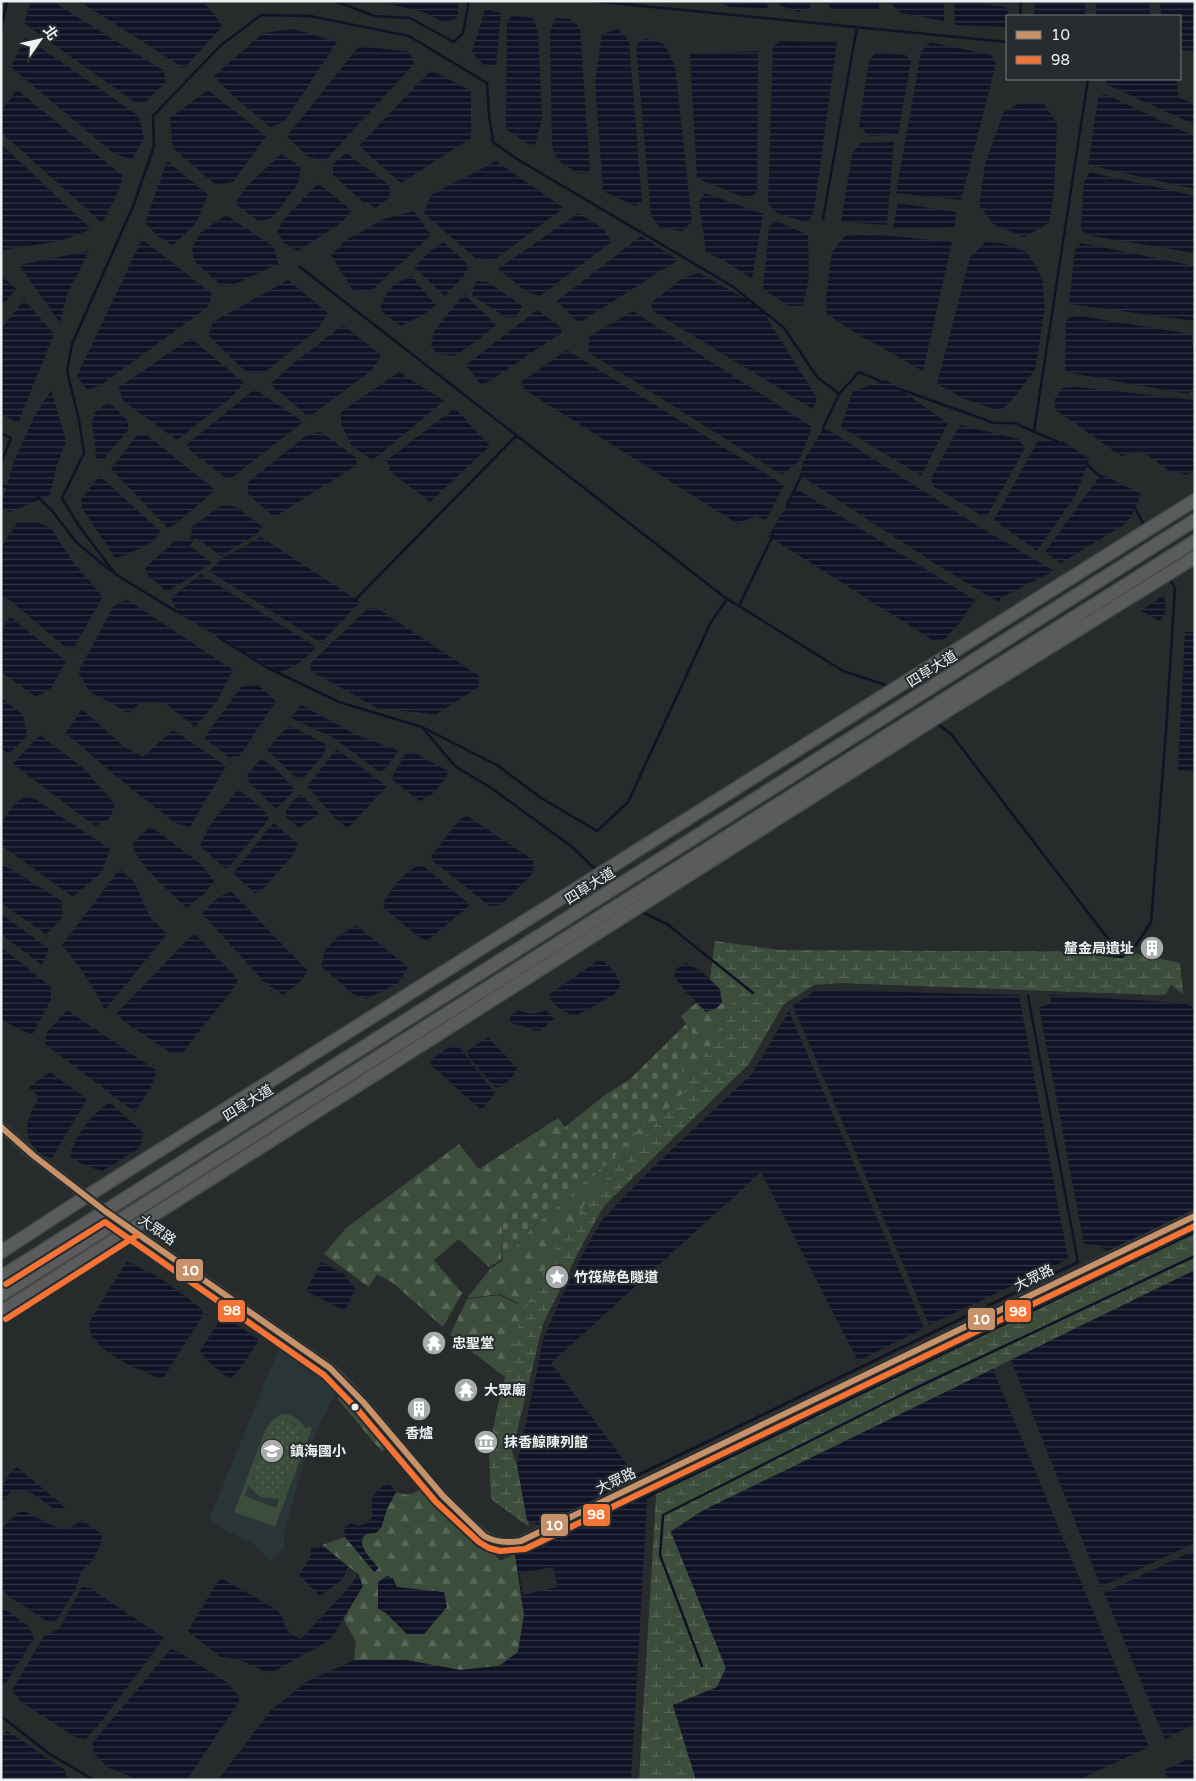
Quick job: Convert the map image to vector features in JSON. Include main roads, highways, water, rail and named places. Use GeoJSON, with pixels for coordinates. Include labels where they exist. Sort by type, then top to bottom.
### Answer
{"type":"FeatureCollection","features":[{"type":"Feature","properties":{"kind":"water"},"geometry":{"type":"Polygon","coordinates":[[[31,1],[52,1],[164,71],[165,83],[145,102],[134,102],[24,23],[31,1]]]}},
{"type":"Feature","properties":{"kind":"water"},"geometry":{"type":"Polygon","coordinates":[[[79,1],[202,1],[215,15],[222,27],[184,68],[79,1]]]}},
{"type":"Feature","properties":{"kind":"water"},"geometry":{"type":"Polygon","coordinates":[[[375,1],[458,1],[458,17],[445,23],[424,12],[375,1]]]}},
{"type":"Feature","properties":{"kind":"water"},"geometry":{"type":"Polygon","coordinates":[[[718,1],[766,1],[768,8],[730,7],[718,1]]]}},
{"type":"Feature","properties":{"kind":"water"},"geometry":{"type":"Polygon","coordinates":[[[778,1],[810,1],[810,8],[798,12],[779,5],[778,1]]]}},
{"type":"Feature","properties":{"kind":"water"},"geometry":{"type":"Polygon","coordinates":[[[827,1],[879,1],[879,10],[831,10],[827,1]]]}},
{"type":"Feature","properties":{"kind":"water"},"geometry":{"type":"Polygon","coordinates":[[[892,1],[944,1],[944,21],[901,13],[892,5],[892,1]]]}},
{"type":"Feature","properties":{"kind":"water"},"geometry":{"type":"Polygon","coordinates":[[[962,1],[1006,7],[1009,15],[1006,15],[1006,26],[1005,27],[955,25],[954,3],[962,1]]]}},
{"type":"Feature","properties":{"kind":"water"},"geometry":{"type":"Polygon","coordinates":[[[1035,1],[1085,1],[1085,15],[1034,15],[1035,1]]]}},
{"type":"Feature","properties":{"kind":"water"},"geometry":{"type":"Polygon","coordinates":[[[1096,1],[1149,1],[1150,15],[1096,15],[1096,1]]]}},
{"type":"Feature","properties":{"kind":"water"},"geometry":{"type":"Polygon","coordinates":[[[1160,1],[1195,1],[1195,51],[1181,50],[1181,15],[1161,15],[1160,1]]]}},
{"type":"Feature","properties":{"kind":"water"},"geometry":{"type":"Polygon","coordinates":[[[485,9],[501,13],[496,66],[482,64],[472,52],[485,9]]]}},
{"type":"Feature","properties":{"kind":"water"},"geometry":{"type":"Polygon","coordinates":[[[512,15],[533,18],[538,31],[542,118],[535,145],[527,143],[506,129],[507,23],[512,15]]]}},
{"type":"Feature","properties":{"kind":"water"},"geometry":{"type":"Polygon","coordinates":[[[556,18],[570,19],[580,28],[590,172],[578,174],[559,161],[552,147],[550,31],[556,18]]]}},
{"type":"Feature","properties":{"kind":"water"},"geometry":{"type":"Polygon","coordinates":[[[293,29],[337,42],[284,122],[270,127],[233,96],[214,76],[263,33],[293,29]]]}},
{"type":"Feature","properties":{"kind":"water"},"geometry":{"type":"Polygon","coordinates":[[[618,29],[629,41],[642,201],[635,206],[603,191],[595,82],[602,34],[618,29]]]}},
{"type":"Feature","properties":{"kind":"water"},"geometry":{"type":"Polygon","coordinates":[[[25,37],[139,116],[144,138],[132,159],[114,154],[11,67],[25,37]]]}},
{"type":"Feature","properties":{"kind":"water"},"geometry":{"type":"Polygon","coordinates":[[[645,38],[664,44],[675,66],[692,222],[682,231],[661,228],[651,216],[636,45],[645,38]]]}},
{"type":"Feature","properties":{"kind":"water"},"geometry":{"type":"Polygon","coordinates":[[[779,41],[837,42],[814,210],[808,223],[777,213],[768,203],[773,47],[779,41]]]}},
{"type":"Feature","properties":{"kind":"water"},"geometry":{"type":"Polygon","coordinates":[[[930,42],[991,55],[996,64],[961,200],[896,193],[921,52],[930,42]]]}},
{"type":"Feature","properties":{"kind":"water"},"geometry":{"type":"Polygon","coordinates":[[[359,46],[410,52],[414,64],[325,161],[307,156],[287,136],[359,46]]]}},
{"type":"Feature","properties":{"kind":"water"},"geometry":{"type":"Polygon","coordinates":[[[758,51],[757,192],[747,199],[697,178],[690,54],[758,51]]]}},
{"type":"Feature","properties":{"kind":"water"},"geometry":{"type":"Polygon","coordinates":[[[876,52],[905,55],[911,61],[898,135],[869,136],[859,126],[869,61],[876,52]]]}},
{"type":"Feature","properties":{"kind":"water"},"geometry":{"type":"Polygon","coordinates":[[[431,70],[471,91],[471,138],[401,183],[359,146],[431,70]]]}},
{"type":"Feature","properties":{"kind":"water"},"geometry":{"type":"Polygon","coordinates":[[[1106,80],[1177,80],[1178,97],[1195,104],[1195,125],[1108,85],[1106,80]]]}},
{"type":"Feature","properties":{"kind":"water"},"geometry":{"type":"Polygon","coordinates":[[[17,90],[123,176],[118,192],[102,223],[2,133],[1,111],[17,90]]]}},
{"type":"Feature","properties":{"kind":"water"},"geometry":{"type":"Polygon","coordinates":[[[208,90],[266,136],[233,182],[216,185],[173,148],[170,118],[208,90]]]}},
{"type":"Feature","properties":{"kind":"water"},"geometry":{"type":"Polygon","coordinates":[[[1105,94],[1195,137],[1195,189],[1088,165],[1098,98],[1105,94]]]}},
{"type":"Feature","properties":{"kind":"water"},"geometry":{"type":"Polygon","coordinates":[[[1020,103],[1044,104],[1057,124],[1054,193],[1049,223],[1024,237],[994,225],[979,205],[985,165],[1003,113],[1020,103]]]}},
{"type":"Feature","properties":{"kind":"water"},"geometry":{"type":"Polygon","coordinates":[[[894,142],[887,225],[841,222],[852,154],[861,143],[894,142]]]}},
{"type":"Feature","properties":{"kind":"water"},"geometry":{"type":"Polygon","coordinates":[[[1,144],[91,229],[61,241],[1,250],[1,144]]]}},
{"type":"Feature","properties":{"kind":"water"},"geometry":{"type":"Polygon","coordinates":[[[346,153],[389,185],[390,197],[376,208],[362,201],[333,175],[333,164],[346,153]]]}},
{"type":"Feature","properties":{"kind":"water"},"geometry":{"type":"Polygon","coordinates":[[[281,154],[301,167],[298,184],[272,218],[258,221],[235,203],[248,185],[281,154]]]}},
{"type":"Feature","properties":{"kind":"water"},"geometry":{"type":"Polygon","coordinates":[[[167,161],[208,195],[197,222],[173,245],[160,238],[145,223],[167,161]]]}},
{"type":"Feature","properties":{"kind":"water"},"geometry":{"type":"Polygon","coordinates":[[[496,161],[564,208],[494,260],[475,258],[424,213],[431,195],[496,161]]]}},
{"type":"Feature","properties":{"kind":"water"},"geometry":{"type":"Polygon","coordinates":[[[1090,172],[1195,196],[1195,253],[1092,236],[1081,230],[1084,181],[1090,172]]]}},
{"type":"Feature","properties":{"kind":"water"},"geometry":{"type":"Polygon","coordinates":[[[318,183],[352,211],[341,223],[298,251],[283,242],[277,232],[284,219],[318,183]]]}},
{"type":"Feature","properties":{"kind":"water"},"geometry":{"type":"Polygon","coordinates":[[[705,193],[763,214],[752,279],[725,261],[706,252],[699,202],[705,193]]]}},
{"type":"Feature","properties":{"kind":"water"},"geometry":{"type":"Polygon","coordinates":[[[898,203],[956,212],[955,227],[893,228],[898,203]]]}},
{"type":"Feature","properties":{"kind":"water"},"geometry":{"type":"Polygon","coordinates":[[[414,211],[431,235],[370,292],[353,290],[331,255],[346,240],[384,219],[414,211]]]}},
{"type":"Feature","properties":{"kind":"water"},"geometry":{"type":"Polygon","coordinates":[[[578,213],[604,229],[611,242],[540,296],[527,292],[498,269],[578,213]]]}},
{"type":"Feature","properties":{"kind":"water"},"geometry":{"type":"Polygon","coordinates":[[[226,215],[274,247],[278,264],[237,283],[222,286],[195,262],[192,249],[200,233],[226,215]]]}},
{"type":"Feature","properties":{"kind":"water"},"geometry":{"type":"Polygon","coordinates":[[[775,220],[808,235],[809,279],[803,306],[789,306],[763,289],[769,228],[775,220]]]}},
{"type":"Feature","properties":{"kind":"water"},"geometry":{"type":"Polygon","coordinates":[[[870,234],[952,242],[923,371],[859,335],[827,314],[826,299],[832,252],[845,236],[870,234]]]}},
{"type":"Feature","properties":{"kind":"water"},"geometry":{"type":"Polygon","coordinates":[[[641,236],[678,260],[579,323],[557,301],[641,236]]]}},
{"type":"Feature","properties":{"kind":"water"},"geometry":{"type":"Polygon","coordinates":[[[142,239],[212,294],[208,307],[101,385],[87,390],[77,376],[142,239]]]}},
{"type":"Feature","properties":{"kind":"water"},"geometry":{"type":"Polygon","coordinates":[[[444,242],[469,266],[463,277],[445,296],[414,267],[430,251],[444,242]]]}},
{"type":"Feature","properties":{"kind":"water"},"geometry":{"type":"Polygon","coordinates":[[[986,242],[1001,243],[1027,252],[1042,277],[1045,307],[1035,370],[1011,401],[999,411],[965,399],[937,384],[970,257],[986,242]]]}},
{"type":"Feature","properties":{"kind":"water"},"geometry":{"type":"Polygon","coordinates":[[[1081,243],[1195,266],[1195,321],[1069,304],[1075,250],[1081,243]]]}},
{"type":"Feature","properties":{"kind":"water"},"geometry":{"type":"Polygon","coordinates":[[[89,251],[67,295],[60,323],[19,265],[89,251]]]}},
{"type":"Feature","properties":{"kind":"water"},"geometry":{"type":"Polygon","coordinates":[[[699,273],[760,307],[817,398],[813,409],[653,311],[651,303],[683,278],[699,273]]]}},
{"type":"Feature","properties":{"kind":"water"},"geometry":{"type":"Polygon","coordinates":[[[1,275],[16,289],[1,308],[1,275]]]}},
{"type":"Feature","properties":{"kind":"water"},"geometry":{"type":"Polygon","coordinates":[[[411,276],[436,305],[421,316],[401,326],[380,310],[391,288],[411,276]]]}},
{"type":"Feature","properties":{"kind":"water"},"geometry":{"type":"Polygon","coordinates":[[[288,280],[328,313],[317,330],[264,373],[247,373],[208,335],[213,322],[288,280]]]}},
{"type":"Feature","properties":{"kind":"water"},"geometry":{"type":"Polygon","coordinates":[[[476,281],[488,282],[522,306],[516,317],[505,317],[472,295],[476,281]]]}},
{"type":"Feature","properties":{"kind":"water"},"geometry":{"type":"Polygon","coordinates":[[[464,294],[496,325],[455,356],[437,354],[431,345],[434,331],[464,294]]]}},
{"type":"Feature","properties":{"kind":"water"},"geometry":{"type":"Polygon","coordinates":[[[24,300],[54,334],[18,423],[1,414],[1,329],[24,300]]]}},
{"type":"Feature","properties":{"kind":"water"},"geometry":{"type":"Polygon","coordinates":[[[537,310],[562,328],[561,333],[482,386],[466,365],[537,310]]]}},
{"type":"Feature","properties":{"kind":"water"},"geometry":{"type":"Polygon","coordinates":[[[633,311],[812,427],[799,461],[782,475],[588,352],[590,336],[633,311]]]}},
{"type":"Feature","properties":{"kind":"water"},"geometry":{"type":"Polygon","coordinates":[[[1074,315],[1191,334],[1195,361],[1195,385],[1188,394],[1065,372],[1066,320],[1074,315]]]}},
{"type":"Feature","properties":{"kind":"water"},"geometry":{"type":"Polygon","coordinates":[[[343,325],[381,355],[372,370],[309,417],[270,384],[343,325]]]}},
{"type":"Feature","properties":{"kind":"water"},"geometry":{"type":"Polygon","coordinates":[[[191,338],[244,383],[232,397],[177,440],[123,401],[119,387],[191,338]]]}},
{"type":"Feature","properties":{"kind":"water"},"geometry":{"type":"Polygon","coordinates":[[[567,350],[784,485],[766,520],[755,516],[738,524],[525,390],[521,382],[567,350]]]}},
{"type":"Feature","properties":{"kind":"water"},"geometry":{"type":"Polygon","coordinates":[[[399,372],[444,401],[373,460],[352,446],[341,424],[341,412],[399,372]]]}},
{"type":"Feature","properties":{"kind":"water"},"geometry":{"type":"Polygon","coordinates":[[[886,380],[948,423],[921,476],[841,427],[853,391],[886,380]]]}},
{"type":"Feature","properties":{"kind":"water"},"geometry":{"type":"Polygon","coordinates":[[[1076,387],[1195,400],[1195,470],[1186,475],[1168,470],[1142,451],[1121,456],[1056,410],[1054,401],[1062,388],[1076,387]]]}},
{"type":"Feature","properties":{"kind":"water"},"geometry":{"type":"Polygon","coordinates":[[[255,389],[303,422],[229,480],[192,452],[186,445],[255,389]]]}},
{"type":"Feature","properties":{"kind":"water"},"geometry":{"type":"Polygon","coordinates":[[[51,390],[66,441],[56,468],[50,495],[10,512],[1,507],[1,505],[14,461],[34,417],[51,390]]]}},
{"type":"Feature","properties":{"kind":"water"},"geometry":{"type":"Polygon","coordinates":[[[109,402],[128,421],[128,430],[103,460],[97,461],[92,423],[95,412],[109,402]]]}},
{"type":"Feature","properties":{"kind":"water"},"geometry":{"type":"Polygon","coordinates":[[[455,408],[490,446],[430,502],[391,472],[387,460],[455,408]]]}},
{"type":"Feature","properties":{"kind":"water"},"geometry":{"type":"Polygon","coordinates":[[[960,425],[1018,439],[1025,448],[986,518],[933,486],[931,478],[960,425]]]}},
{"type":"Feature","properties":{"kind":"water"},"geometry":{"type":"Polygon","coordinates":[[[824,427],[962,516],[1054,571],[1001,598],[998,602],[934,563],[800,475],[804,460],[824,427]]]}},
{"type":"Feature","properties":{"kind":"water"},"geometry":{"type":"Polygon","coordinates":[[[321,432],[355,457],[357,465],[274,517],[248,494],[248,482],[308,434],[321,432]]]}},
{"type":"Feature","properties":{"kind":"water"},"geometry":{"type":"Polygon","coordinates":[[[139,433],[147,435],[215,490],[176,524],[168,528],[111,469],[139,433]]]}},
{"type":"Feature","properties":{"kind":"water"},"geometry":{"type":"Polygon","coordinates":[[[1061,440],[1090,459],[1075,496],[1037,551],[994,520],[1038,441],[1061,440]]]}},
{"type":"Feature","properties":{"kind":"water"},"geometry":{"type":"Polygon","coordinates":[[[1101,474],[1141,494],[1132,515],[1125,524],[1061,563],[1045,552],[1101,474]]]}},
{"type":"Feature","properties":{"kind":"water"},"geometry":{"type":"Polygon","coordinates":[[[100,476],[160,531],[154,541],[129,554],[115,558],[82,508],[81,499],[100,476]]]}},
{"type":"Feature","properties":{"kind":"water"},"geometry":{"type":"Polygon","coordinates":[[[797,489],[975,600],[960,622],[945,639],[934,641],[768,536],[797,489]]]}},
{"type":"Feature","properties":{"kind":"water"},"geometry":{"type":"Polygon","coordinates":[[[227,505],[236,507],[263,527],[257,534],[221,556],[197,538],[194,539],[190,546],[212,563],[170,590],[166,591],[149,576],[145,568],[176,540],[185,542],[191,538],[192,527],[219,507],[227,505]]]}},
{"type":"Feature","properties":{"kind":"water"},"geometry":{"type":"Polygon","coordinates":[[[34,521],[50,527],[73,562],[100,593],[102,598],[73,649],[65,647],[11,601],[1,595],[1,547],[18,522],[34,521]]]}},
{"type":"Feature","properties":{"kind":"water"},"geometry":{"type":"Polygon","coordinates":[[[261,537],[360,602],[321,643],[209,571],[224,557],[261,537]]]}},
{"type":"Feature","properties":{"kind":"water"},"geometry":{"type":"Polygon","coordinates":[[[201,574],[316,647],[302,661],[281,673],[179,614],[171,598],[201,574]]]}},
{"type":"Feature","properties":{"kind":"water"},"geometry":{"type":"Polygon","coordinates":[[[1164,595],[1166,611],[1160,621],[1141,611],[1164,595]]]}},
{"type":"Feature","properties":{"kind":"water"},"geometry":{"type":"Polygon","coordinates":[[[126,599],[233,670],[217,701],[195,727],[165,703],[141,702],[129,713],[89,691],[78,672],[113,607],[126,599]]]}},
{"type":"Feature","properties":{"kind":"water"},"geometry":{"type":"Polygon","coordinates":[[[368,608],[377,608],[479,676],[479,687],[435,715],[379,709],[311,671],[310,664],[368,608]]]}},
{"type":"Feature","properties":{"kind":"water"},"geometry":{"type":"Polygon","coordinates":[[[10,617],[66,661],[51,688],[36,697],[1,672],[1,631],[10,617]]]}},
{"type":"Feature","properties":{"kind":"water"},"geometry":{"type":"Polygon","coordinates":[[[1185,632],[1195,632],[1195,771],[1178,770],[1185,632]]]}},
{"type":"Feature","properties":{"kind":"water"},"geometry":{"type":"Polygon","coordinates":[[[258,685],[276,701],[240,756],[229,757],[204,738],[241,687],[258,685]]]}},
{"type":"Feature","properties":{"kind":"water"},"geometry":{"type":"Polygon","coordinates":[[[1,698],[23,715],[27,735],[9,754],[1,748],[1,698]]]}},
{"type":"Feature","properties":{"kind":"water"},"geometry":{"type":"Polygon","coordinates":[[[301,705],[357,735],[399,751],[381,773],[332,737],[291,718],[301,705]]]}},
{"type":"Feature","properties":{"kind":"water"},"geometry":{"type":"Polygon","coordinates":[[[82,709],[123,746],[143,757],[173,730],[226,766],[190,827],[175,823],[112,773],[66,733],[82,709]]]}},
{"type":"Feature","properties":{"kind":"water"},"geometry":{"type":"Polygon","coordinates":[[[289,725],[325,744],[326,748],[322,756],[302,780],[294,776],[267,750],[289,725]]]}},
{"type":"Feature","properties":{"kind":"water"},"geometry":{"type":"Polygon","coordinates":[[[40,735],[83,768],[115,804],[109,819],[95,826],[13,764],[40,735]]]}},
{"type":"Feature","properties":{"kind":"water"},"geometry":{"type":"Polygon","coordinates":[[[338,750],[386,787],[350,826],[346,827],[335,818],[307,786],[335,751],[338,750]]]}},
{"type":"Feature","properties":{"kind":"water"},"geometry":{"type":"Polygon","coordinates":[[[413,752],[448,771],[437,789],[420,801],[391,779],[405,754],[413,752]]]}},
{"type":"Feature","properties":{"kind":"water"},"geometry":{"type":"Polygon","coordinates":[[[261,758],[276,769],[295,790],[276,809],[249,782],[247,776],[261,758]]]}},
{"type":"Feature","properties":{"kind":"water"},"geometry":{"type":"Polygon","coordinates":[[[237,791],[241,791],[257,804],[269,819],[228,868],[225,868],[200,846],[210,825],[237,791]]]}},
{"type":"Feature","properties":{"kind":"water"},"geometry":{"type":"Polygon","coordinates":[[[301,794],[319,814],[299,828],[286,817],[286,811],[301,794]]]}},
{"type":"Feature","properties":{"kind":"water"},"geometry":{"type":"Polygon","coordinates":[[[29,795],[110,849],[102,872],[73,897],[1,845],[1,822],[15,803],[29,795]]]}},
{"type":"Feature","properties":{"kind":"water"},"geometry":{"type":"Polygon","coordinates":[[[467,816],[533,860],[533,873],[501,905],[490,906],[434,862],[431,856],[460,819],[467,816]]]}},
{"type":"Feature","properties":{"kind":"water"},"geometry":{"type":"Polygon","coordinates":[[[274,823],[298,844],[293,855],[260,892],[255,893],[233,873],[274,823]]]}},
{"type":"Feature","properties":{"kind":"water"},"geometry":{"type":"Polygon","coordinates":[[[150,826],[201,864],[214,881],[205,893],[187,908],[148,870],[132,845],[150,826]]]}},
{"type":"Feature","properties":{"kind":"water"},"geometry":{"type":"Polygon","coordinates":[[[2,864],[62,901],[62,918],[46,934],[1,903],[2,864]]]}},
{"type":"Feature","properties":{"kind":"water"},"geometry":{"type":"Polygon","coordinates":[[[421,864],[469,904],[468,907],[428,940],[420,938],[385,909],[383,904],[399,881],[410,870],[421,864]]]}},
{"type":"Feature","properties":{"kind":"water"},"geometry":{"type":"Polygon","coordinates":[[[120,869],[135,883],[149,916],[167,934],[105,1010],[85,976],[62,945],[120,869]]]}},
{"type":"Feature","properties":{"kind":"water"},"geometry":{"type":"Polygon","coordinates":[[[231,891],[308,971],[299,983],[283,995],[263,981],[202,913],[219,897],[231,891]]]}},
{"type":"Feature","properties":{"kind":"water"},"geometry":{"type":"Polygon","coordinates":[[[1,914],[49,949],[42,965],[1,934],[1,914]]]}},
{"type":"Feature","properties":{"kind":"water"},"geometry":{"type":"Polygon","coordinates":[[[356,925],[408,967],[397,984],[366,999],[353,994],[321,966],[325,950],[337,937],[356,925]]]}},
{"type":"Feature","properties":{"kind":"water"},"geometry":{"type":"Polygon","coordinates":[[[194,933],[238,980],[230,993],[182,1053],[171,1053],[122,1020],[117,1013],[194,933]]]}},
{"type":"Feature","properties":{"kind":"water"},"geometry":{"type":"Polygon","coordinates":[[[1,947],[51,987],[51,1000],[32,1035],[1,1018],[1,947]]]}},
{"type":"Feature","properties":{"kind":"water"},"geometry":{"type":"Polygon","coordinates":[[[597,961],[604,961],[615,973],[621,985],[614,995],[575,1016],[556,1005],[549,995],[597,961]]]}},
{"type":"Feature","properties":{"kind":"water"},"geometry":{"type":"Polygon","coordinates":[[[686,963],[701,971],[720,989],[722,1003],[715,1009],[706,1012],[686,992],[674,976],[676,969],[686,963]]]}},
{"type":"Feature","properties":{"kind":"water"},"geometry":{"type":"Polygon","coordinates":[[[816,990],[1019,995],[1068,1259],[929,1325],[793,1006],[816,990]]]}},
{"type":"Feature","properties":{"kind":"water"},"geometry":{"type":"Polygon","coordinates":[[[1050,995],[1184,1003],[1195,1008],[1195,1209],[1107,1251],[1099,1245],[1084,1244],[1039,1007],[1048,1005],[1051,1001],[1050,995]]]}},
{"type":"Feature","properties":{"kind":"water"},"geometry":{"type":"Polygon","coordinates":[[[67,1010],[157,1071],[151,1087],[135,1112],[45,1044],[47,1032],[67,1010]]]}},
{"type":"Feature","properties":{"kind":"water"},"geometry":{"type":"Polygon","coordinates":[[[519,1010],[532,1014],[546,1010],[554,1019],[540,1031],[509,1023],[511,1015],[519,1010]]]}},
{"type":"Feature","properties":{"kind":"water"},"geometry":{"type":"Polygon","coordinates":[[[789,1011],[924,1328],[858,1361],[761,1172],[551,1363],[631,1470],[622,1474],[622,1486],[541,1526],[527,1520],[517,1465],[544,1337],[586,1248],[602,1220],[650,1170],[752,1074],[789,1011]]]}},
{"type":"Feature","properties":{"kind":"water"},"geometry":{"type":"Polygon","coordinates":[[[488,1037],[517,1068],[509,1081],[496,1088],[469,1058],[467,1051],[488,1037]]]}},
{"type":"Feature","properties":{"kind":"water"},"geometry":{"type":"Polygon","coordinates":[[[452,1045],[458,1046],[495,1093],[483,1108],[479,1108],[430,1064],[432,1059],[452,1045]]]}},
{"type":"Feature","properties":{"kind":"water"},"geometry":{"type":"Polygon","coordinates":[[[50,1072],[87,1099],[52,1158],[38,1155],[27,1132],[28,1120],[39,1097],[29,1087],[50,1072]]]}},
{"type":"Feature","properties":{"kind":"water"},"geometry":{"type":"Polygon","coordinates":[[[109,1102],[143,1132],[140,1148],[102,1171],[83,1165],[70,1156],[76,1140],[85,1126],[109,1102]]]}},
{"type":"Feature","properties":{"kind":"water"},"geometry":{"type":"Polygon","coordinates":[[[127,1261],[160,1278],[202,1309],[203,1315],[162,1380],[125,1363],[102,1348],[91,1336],[89,1322],[127,1261]]]}},
{"type":"Feature","properties":{"kind":"water"},"geometry":{"type":"Polygon","coordinates":[[[321,1262],[343,1273],[355,1289],[345,1311],[306,1291],[321,1262]]]}},
{"type":"Feature","properties":{"kind":"water"},"geometry":{"type":"Polygon","coordinates":[[[1195,1270],[1195,1543],[1101,1587],[1011,1360],[1195,1270]]]}},
{"type":"Feature","properties":{"kind":"water"},"geometry":{"type":"Polygon","coordinates":[[[223,1315],[259,1340],[237,1373],[230,1379],[208,1362],[200,1351],[223,1315]]]}},
{"type":"Feature","properties":{"kind":"water"},"geometry":{"type":"Polygon","coordinates":[[[993,1369],[1149,1747],[1078,1780],[696,1780],[673,1705],[717,1687],[726,1668],[671,1532],[702,1511],[993,1369]]]}},
{"type":"Feature","properties":{"kind":"water"},"geometry":{"type":"Polygon","coordinates":[[[17,1467],[66,1508],[53,1508],[30,1492],[12,1490],[1,1503],[4,1483],[17,1467]]]}},
{"type":"Feature","properties":{"kind":"water"},"geometry":{"type":"Polygon","coordinates":[[[388,1483],[396,1492],[387,1509],[381,1528],[376,1533],[365,1535],[362,1540],[366,1553],[379,1568],[374,1572],[345,1537],[344,1528],[351,1523],[359,1526],[371,1519],[374,1495],[388,1483]]]}},
{"type":"Feature","properties":{"kind":"water"},"geometry":{"type":"Polygon","coordinates":[[[644,1494],[647,1503],[631,1780],[218,1780],[271,1710],[306,1682],[354,1660],[406,1660],[460,1670],[499,1666],[518,1652],[524,1615],[515,1554],[517,1550],[644,1494]]]}},
{"type":"Feature","properties":{"kind":"water"},"geometry":{"type":"Polygon","coordinates":[[[18,1512],[26,1512],[51,1525],[67,1530],[82,1520],[102,1534],[100,1546],[92,1561],[81,1572],[76,1588],[56,1621],[48,1622],[1,1589],[1,1532],[4,1526],[18,1512]]]}},
{"type":"Feature","properties":{"kind":"water"},"geometry":{"type":"Polygon","coordinates":[[[322,1545],[348,1567],[342,1580],[320,1596],[299,1575],[311,1556],[311,1549],[322,1545]]]}},
{"type":"Feature","properties":{"kind":"water"},"geometry":{"type":"Polygon","coordinates":[[[1195,1550],[1195,1724],[1165,1739],[1104,1593],[1195,1550]]]}},
{"type":"Feature","properties":{"kind":"water"},"geometry":{"type":"Polygon","coordinates":[[[358,1574],[363,1586],[335,1633],[328,1641],[271,1673],[234,1658],[220,1657],[188,1631],[218,1581],[223,1579],[277,1610],[283,1619],[286,1629],[301,1639],[351,1585],[358,1574]]]}},
{"type":"Feature","properties":{"kind":"water"},"geometry":{"type":"Polygon","coordinates":[[[387,1576],[393,1578],[397,1587],[444,1592],[447,1607],[424,1634],[407,1634],[386,1613],[378,1609],[378,1582],[387,1576]]]}},
{"type":"Feature","properties":{"kind":"water"},"geometry":{"type":"Polygon","coordinates":[[[82,1587],[90,1588],[164,1638],[86,1739],[77,1738],[20,1701],[12,1690],[44,1636],[59,1629],[82,1587]]]}},
{"type":"Feature","properties":{"kind":"water"},"geometry":{"type":"Polygon","coordinates":[[[1,1606],[28,1626],[34,1638],[6,1683],[1,1683],[1,1606]]]}},
{"type":"Feature","properties":{"kind":"water"},"geometry":{"type":"Polygon","coordinates":[[[171,1649],[179,1652],[226,1682],[240,1697],[238,1703],[187,1780],[139,1780],[109,1768],[94,1754],[93,1742],[171,1649]]]}},
{"type":"Feature","properties":{"kind":"water"},"geometry":{"type":"Polygon","coordinates":[[[7,1731],[65,1770],[66,1777],[63,1780],[1,1780],[1,1740],[7,1731]]]}},
{"type":"Feature","properties":{"kind":"water"},"geometry":{"type":"Polygon","coordinates":[[[1195,1756],[1195,1780],[1168,1780],[1164,1770],[1195,1756]]]}},
{"type":"Feature","properties":{"kind":"waterway"},"geometry":{"type":"LineString","coordinates":[[1,30],[7,1]]}},
{"type":"Feature","properties":{"kind":"waterway"},"geometry":{"type":"LineString","coordinates":[[335,1],[374,16],[410,18],[454,42],[463,33],[469,1]]}},
{"type":"Feature","properties":{"kind":"waterway"},"geometry":{"type":"LineString","coordinates":[[592,1],[1006,42]]}},
{"type":"Feature","properties":{"kind":"waterway"},"geometry":{"type":"LineString","coordinates":[[1020,15],[1021,1]]}},
{"type":"Feature","properties":{"kind":"waterway"},"geometry":{"type":"LineString","coordinates":[[116,575],[79,526],[62,498],[84,453],[79,420],[67,371],[72,344],[134,204],[154,146],[153,116],[220,46],[261,15],[310,16],[409,36],[487,83],[493,142],[517,159],[732,286],[784,328],[817,377],[839,394]]}},
{"type":"Feature","properties":{"kind":"waterway"},"geometry":{"type":"LineString","coordinates":[[823,219],[857,27]]}},
{"type":"Feature","properties":{"kind":"waterway"},"geometry":{"type":"LineString","coordinates":[[1034,431],[1088,80]]}},
{"type":"Feature","properties":{"kind":"waterway"},"geometry":{"type":"LineString","coordinates":[[300,267],[727,599]]}},
{"type":"Feature","properties":{"kind":"waterway"},"geometry":{"type":"LineString","coordinates":[[823,428],[839,394],[859,372],[885,383]]}},
{"type":"Feature","properties":{"kind":"waterway"},"geometry":{"type":"LineString","coordinates":[[894,387],[994,423],[1014,423],[1058,442]]}},
{"type":"Feature","properties":{"kind":"waterway"},"geometry":{"type":"LineString","coordinates":[[1,433],[11,438],[1,463]]}},
{"type":"Feature","properties":{"kind":"waterway"},"geometry":{"type":"LineString","coordinates":[[355,600],[517,435]]}},
{"type":"Feature","properties":{"kind":"waterway"},"geometry":{"type":"LineString","coordinates":[[1086,464],[1102,478]]}},
{"type":"Feature","properties":{"kind":"waterway"},"geometry":{"type":"LineString","coordinates":[[787,505],[802,474]]}},
{"type":"Feature","properties":{"kind":"waterway"},"geometry":{"type":"LineString","coordinates":[[1,486],[8,487]]}},
{"type":"Feature","properties":{"kind":"waterway"},"geometry":{"type":"LineString","coordinates":[[38,497],[53,512],[77,543],[111,571]]}},
{"type":"Feature","properties":{"kind":"waterway"},"geometry":{"type":"LineString","coordinates":[[1134,506],[1144,525]]}},
{"type":"Feature","properties":{"kind":"waterway"},"geometry":{"type":"LineString","coordinates":[[422,727],[497,765],[541,798],[597,831],[628,802],[711,622],[727,599],[739,606],[773,535]]}},
{"type":"Feature","properties":{"kind":"waterway"},"geometry":{"type":"LineString","coordinates":[[115,574],[179,613]]}},
{"type":"Feature","properties":{"kind":"waterway"},"geometry":{"type":"LineString","coordinates":[[1068,951],[1122,957],[1136,945],[1151,922],[1175,588],[1171,581]]}},
{"type":"Feature","properties":{"kind":"waterway"},"geometry":{"type":"LineString","coordinates":[[739,606],[843,671],[888,687]]}},
{"type":"Feature","properties":{"kind":"waterway"},"geometry":{"type":"LineString","coordinates":[[218,637],[268,668],[339,702],[422,727],[455,766],[491,788],[571,846],[596,870]]}},
{"type":"Feature","properties":{"kind":"waterway"},"geometry":{"type":"LineString","coordinates":[[938,724],[951,734],[1122,957]]}},
{"type":"Feature","properties":{"kind":"waterway"},"geometry":{"type":"LineString","coordinates":[[640,911],[667,924],[753,993]]}},
{"type":"Feature","properties":{"kind":"waterway"},"geometry":{"type":"LineString","coordinates":[[651,1495],[636,1476],[1078,1262],[1028,996]]}},
{"type":"Feature","properties":{"kind":"waterway"},"geometry":{"type":"LineString","coordinates":[[643,1499],[1195,1232]]}},
{"type":"Feature","properties":{"kind":"waterway"},"geometry":{"type":"LineString","coordinates":[[702,1666],[660,1555],[663,1515],[905,1393],[1195,1256]]}},
{"type":"Feature","properties":{"kind":"waterway"},"geometry":{"type":"LineString","coordinates":[[1,1716],[48,1753],[94,1780]]}},
{"type":"Feature","properties":{"kind":"place","name":"釐金局遺址"},"geometry":{"type":"Point","coordinates":[1152,948]}},
{"type":"Feature","properties":{"kind":"place","name":"竹筏綠色隧道"},"geometry":{"type":"Point","coordinates":[557,1277]}},
{"type":"Feature","properties":{"kind":"place","name":"忠聖堂"},"geometry":{"type":"Point","coordinates":[434,1343]}},
{"type":"Feature","properties":{"kind":"place","name":"大眾廟"},"geometry":{"type":"Point","coordinates":[466,1390]}},
{"type":"Feature","properties":{"kind":"place","name":"香爐"},"geometry":{"type":"Point","coordinates":[419,1409]}},
{"type":"Feature","properties":{"kind":"place","name":"抹香鯨陳列館"},"geometry":{"type":"Point","coordinates":[486,1442]}},
{"type":"Feature","properties":{"kind":"place","name":"鎮海國小"},"geometry":{"type":"Point","coordinates":[272,1451]}}]}
